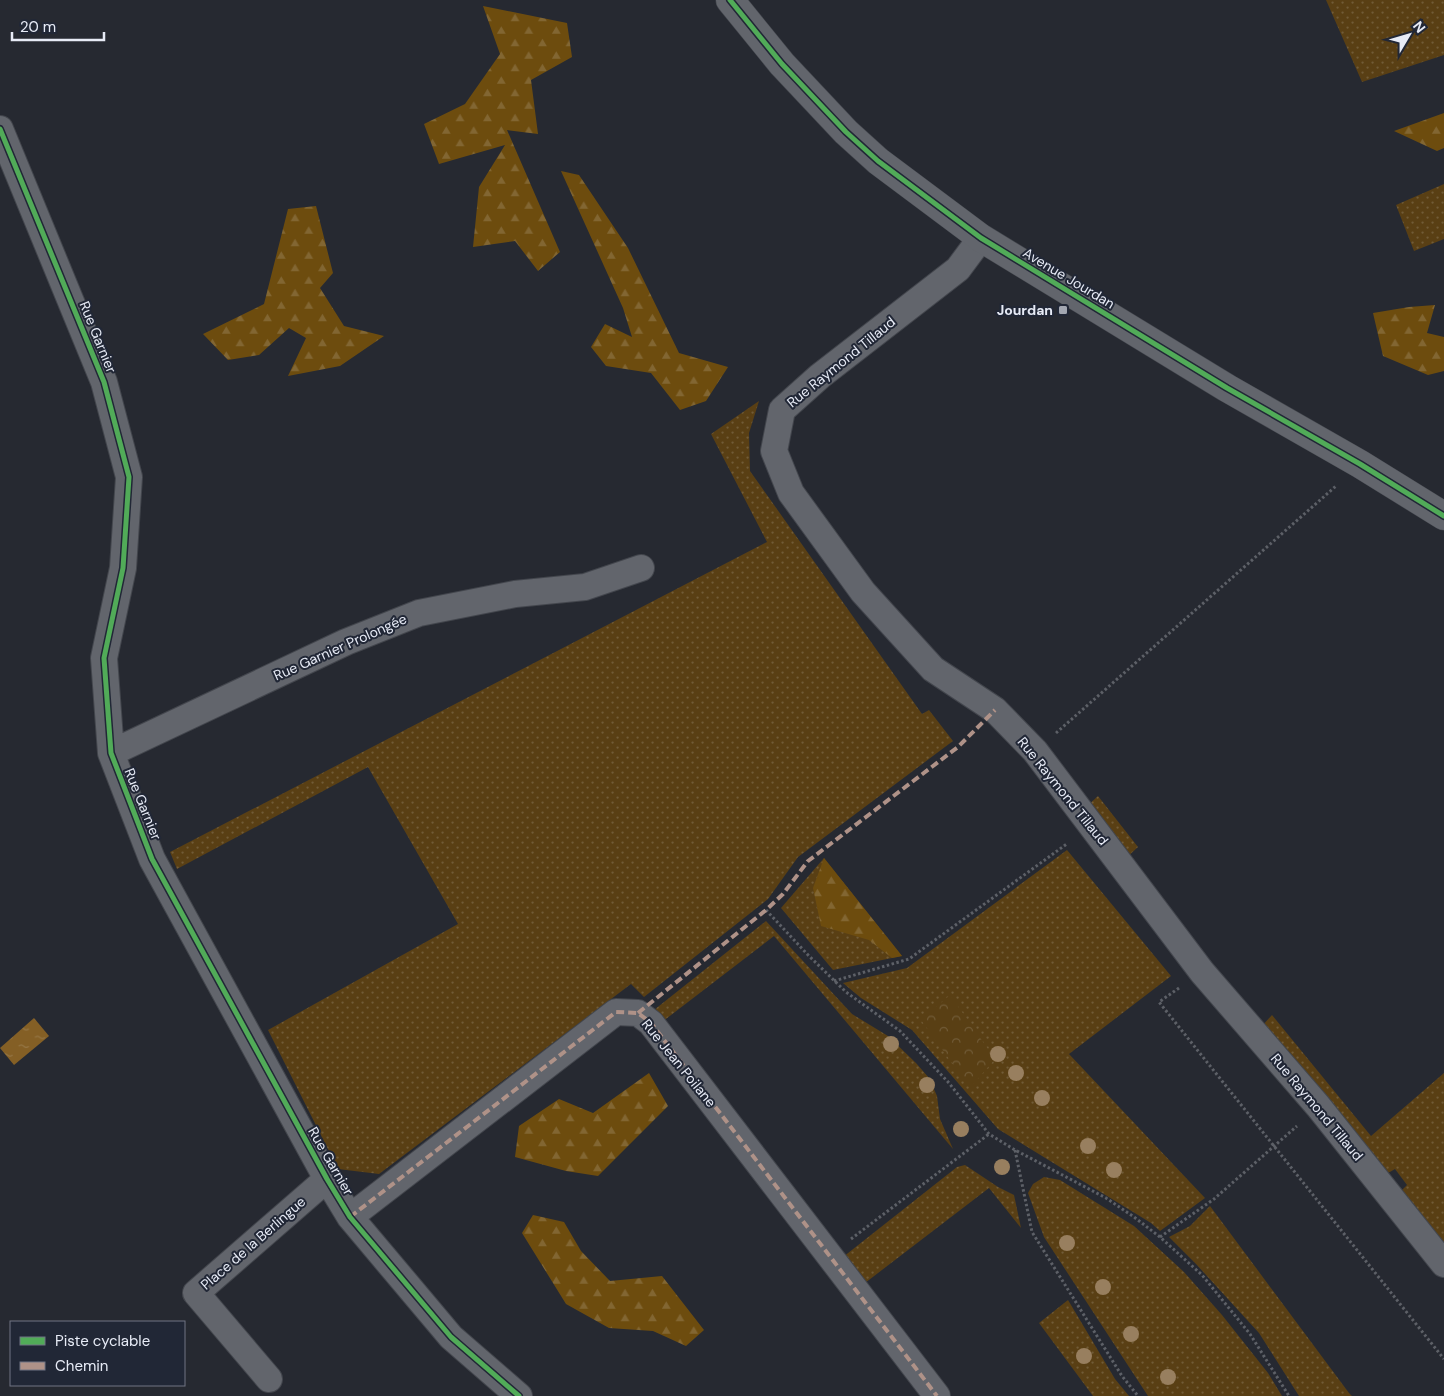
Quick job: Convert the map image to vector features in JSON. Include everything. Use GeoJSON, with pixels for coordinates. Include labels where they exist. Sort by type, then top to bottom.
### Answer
{"type":"FeatureCollection","features":[{"type":"Feature","properties":{"kind":"main road","name":"Avenue Jourdan"},"geometry":{"type":"LineString","coordinates":[[730,0],[782,64],[846,132],[878,161],[981,238],[1444,516]]}},
{"type":"Feature","properties":{"kind":"street","name":"Rue Garnier"},"geometry":{"type":"LineString","coordinates":[[0,129],[104,382],[129,477],[122,568],[104,658],[111,753],[152,859],[327,1179],[350,1217],[451,1337],[519,1396]]}},
{"type":"Feature","properties":{"kind":"street","name":"Rue Raymond Tillaud"},"geometry":{"type":"LineString","coordinates":[[981,238],[958,269],[820,376],[782,410],[774,451],[791,493],[863,592],[933,669],[995,710],[1035,751],[1202,972],[1318,1106],[1444,1264]]}},
{"type":"Feature","properties":{"kind":"street","name":"Rue Garnier Prolongée"},"geometry":{"type":"LineString","coordinates":[[111,753],[346,642],[419,613],[515,594],[585,587],[641,568]]}},
{"type":"Feature","properties":{"kind":"street","name":"Rue Jean Poilane"},"geometry":{"type":"LineString","coordinates":[[350,1217],[616,1012],[638,1013],[650,1024],[937,1396]]}},
{"type":"Feature","properties":{"kind":"street","name":"Place de la Berlingue"},"geometry":{"type":"LineString","coordinates":[[269,1378],[196,1293],[327,1179]]}},
{"type":"Feature","properties":{"kind":"path"},"geometry":{"type":"LineString","coordinates":[[1035,751],[1360,464]]}},
{"type":"Feature","properties":{"kind":"path"},"geometry":{"type":"LineString","coordinates":[[834,981],[909,959],[1073,840]]}},
{"type":"Feature","properties":{"kind":"path"},"geometry":{"type":"LineString","coordinates":[[766,910],[846,992],[900,1031],[949,1083],[989,1134],[1015,1150],[1106,1198],[1160,1237],[1202,1275],[1250,1334],[1289,1396]]}},
{"type":"Feature","properties":{"kind":"path"},"geometry":{"type":"LineString","coordinates":[[1202,972],[1159,1002],[1444,1359]]}},
{"type":"Feature","properties":{"kind":"path"},"geometry":{"type":"LineString","coordinates":[[1160,1237],[1214,1199],[1318,1106]]}},
{"type":"Feature","properties":{"kind":"path"},"geometry":{"type":"LineString","coordinates":[[828,1256],[989,1134]]}},
{"type":"Feature","properties":{"kind":"path"},"geometry":{"type":"LineString","coordinates":[[1015,1150],[1032,1232],[1122,1376],[1138,1396]]}},
{"type":"Feature","properties":{"kind":"green space"},"geometry":{"type":"Polygon","coordinates":[[[1326,0],[1444,0],[1444,55],[1362,82],[1326,0]]]}},
{"type":"Feature","properties":{"kind":"green space"},"geometry":{"type":"Polygon","coordinates":[[[483,6],[567,23],[572,57],[531,80],[538,134],[507,130],[560,252],[538,271],[515,241],[473,247],[479,187],[505,145],[439,164],[424,124],[465,104],[500,54],[483,6]]]}},
{"type":"Feature","properties":{"kind":"green space"},"geometry":{"type":"Polygon","coordinates":[[[1444,113],[1444,148],[1437,151],[1394,131],[1444,113]]]}},
{"type":"Feature","properties":{"kind":"green space"},"geometry":{"type":"Polygon","coordinates":[[[561,171],[579,175],[628,248],[679,353],[728,367],[706,401],[680,410],[651,373],[606,366],[591,347],[605,324],[632,337],[623,308],[561,171]]]}},
{"type":"Feature","properties":{"kind":"green space"},"geometry":{"type":"Polygon","coordinates":[[[1444,184],[1444,239],[1414,251],[1396,205],[1444,184]]]}},
{"type":"Feature","properties":{"kind":"green space"},"geometry":{"type":"Polygon","coordinates":[[[316,206],[333,273],[320,288],[344,326],[384,336],[340,366],[288,376],[306,338],[289,328],[259,355],[228,360],[203,334],[264,304],[288,209],[316,206]]]}},
{"type":"Feature","properties":{"kind":"green space"},"geometry":{"type":"Polygon","coordinates":[[[1435,305],[1427,333],[1444,337],[1444,371],[1428,375],[1383,356],[1373,313],[1435,305]]]}},
{"type":"Feature","properties":{"kind":"green space"},"geometry":{"type":"Polygon","coordinates":[[[759,401],[749,433],[750,471],[922,714],[929,710],[953,741],[798,857],[768,899],[644,997],[631,984],[379,1174],[338,1169],[268,1030],[458,924],[368,767],[177,869],[170,852],[767,542],[711,434],[759,401]]]}},
{"type":"Feature","properties":{"kind":"green space"},"geometry":{"type":"Polygon","coordinates":[[[1098,796],[1138,847],[1125,859],[1085,808],[1098,796]]]}},
{"type":"Feature","properties":{"kind":"green space"},"geometry":{"type":"Polygon","coordinates":[[[1067,850],[1171,976],[1069,1054],[1205,1198],[1160,1231],[1151,1223],[998,1129],[912,1030],[861,998],[843,983],[907,968],[1067,850]]]}},
{"type":"Feature","properties":{"kind":"green space"},"geometry":{"type":"Polygon","coordinates":[[[824,858],[902,956],[833,970],[781,908],[824,858]]]}},
{"type":"Feature","properties":{"kind":"green space"},"geometry":{"type":"Polygon","coordinates":[[[824,858],[902,956],[892,958],[869,940],[821,926],[813,888],[824,858]]]}},
{"type":"Feature","properties":{"kind":"green space"},"geometry":{"type":"Polygon","coordinates":[[[766,921],[852,1014],[888,1036],[929,1078],[937,1096],[940,1119],[953,1149],[774,936],[662,1022],[654,1010],[766,921]]]}},
{"type":"Feature","properties":{"kind":"green space"},"geometry":{"type":"Polygon","coordinates":[[[950,995],[995,1059],[970,1088],[921,1020],[950,995]]]}},
{"type":"Feature","properties":{"kind":"green space"},"geometry":{"type":"Polygon","coordinates":[[[1272,1015],[1371,1136],[1444,1073],[1444,1250],[1397,1195],[1407,1185],[1395,1169],[1383,1176],[1261,1027],[1272,1015]]]}},
{"type":"Feature","properties":{"kind":"green space"},"geometry":{"type":"Polygon","coordinates":[[[649,1073],[668,1106],[598,1176],[566,1171],[515,1157],[519,1126],[559,1099],[593,1113],[649,1073]]]}},
{"type":"Feature","properties":{"kind":"green space"},"geometry":{"type":"Polygon","coordinates":[[[965,1165],[998,1187],[1014,1195],[1021,1228],[989,1188],[865,1283],[843,1257],[957,1167],[965,1165]]]}},
{"type":"Feature","properties":{"kind":"green space"},"geometry":{"type":"Polygon","coordinates":[[[1044,1177],[1060,1180],[1134,1226],[1184,1272],[1222,1315],[1268,1373],[1282,1396],[1148,1396],[1044,1237],[1028,1193],[1033,1184],[1044,1177]]]}},
{"type":"Feature","properties":{"kind":"green space"},"geometry":{"type":"Polygon","coordinates":[[[1210,1206],[1352,1396],[1299,1396],[1259,1333],[1169,1237],[1190,1226],[1210,1206]]]}},
{"type":"Feature","properties":{"kind":"green space"},"geometry":{"type":"Polygon","coordinates":[[[533,1215],[564,1222],[581,1251],[610,1281],[662,1276],[704,1330],[686,1346],[653,1331],[609,1328],[566,1304],[522,1233],[533,1215]]]}},
{"type":"Feature","properties":{"kind":"green space"},"geometry":{"type":"Polygon","coordinates":[[[1068,1300],[1115,1379],[1129,1396],[1093,1396],[1039,1323],[1068,1300]]]}},
{"type":"Feature","properties":{"kind":"water"},"geometry":{"type":"Polygon","coordinates":[[[34,1018],[49,1036],[14,1065],[0,1048],[34,1018]]]}},
{"type":"Feature","properties":{"kind":"marked path"},"geometry":{"type":"LineString","coordinates":[[638,1013],[766,910],[783,894],[808,861],[958,747],[995,710]]}},
{"type":"Feature","properties":{"kind":"marked path"},"geometry":{"type":"LineString","coordinates":[[350,1217],[616,1012],[638,1013],[651,1023],[937,1396]]}},
{"type":"Feature","properties":{"kind":"cycle path"},"geometry":{"type":"LineString","coordinates":[[730,0],[782,64],[846,132],[878,161],[981,238],[1227,388],[1360,464],[1444,516]]}},
{"type":"Feature","properties":{"kind":"cycle path"},"geometry":{"type":"LineString","coordinates":[[0,129],[104,382],[129,477],[123,568],[104,658],[111,753],[152,859],[327,1179],[350,1217],[451,1337],[519,1396]]}},
{"type":"Feature","properties":{"kind":"place","name":"Jourdan"},"geometry":{"type":"Point","coordinates":[1063,310]}}]}
